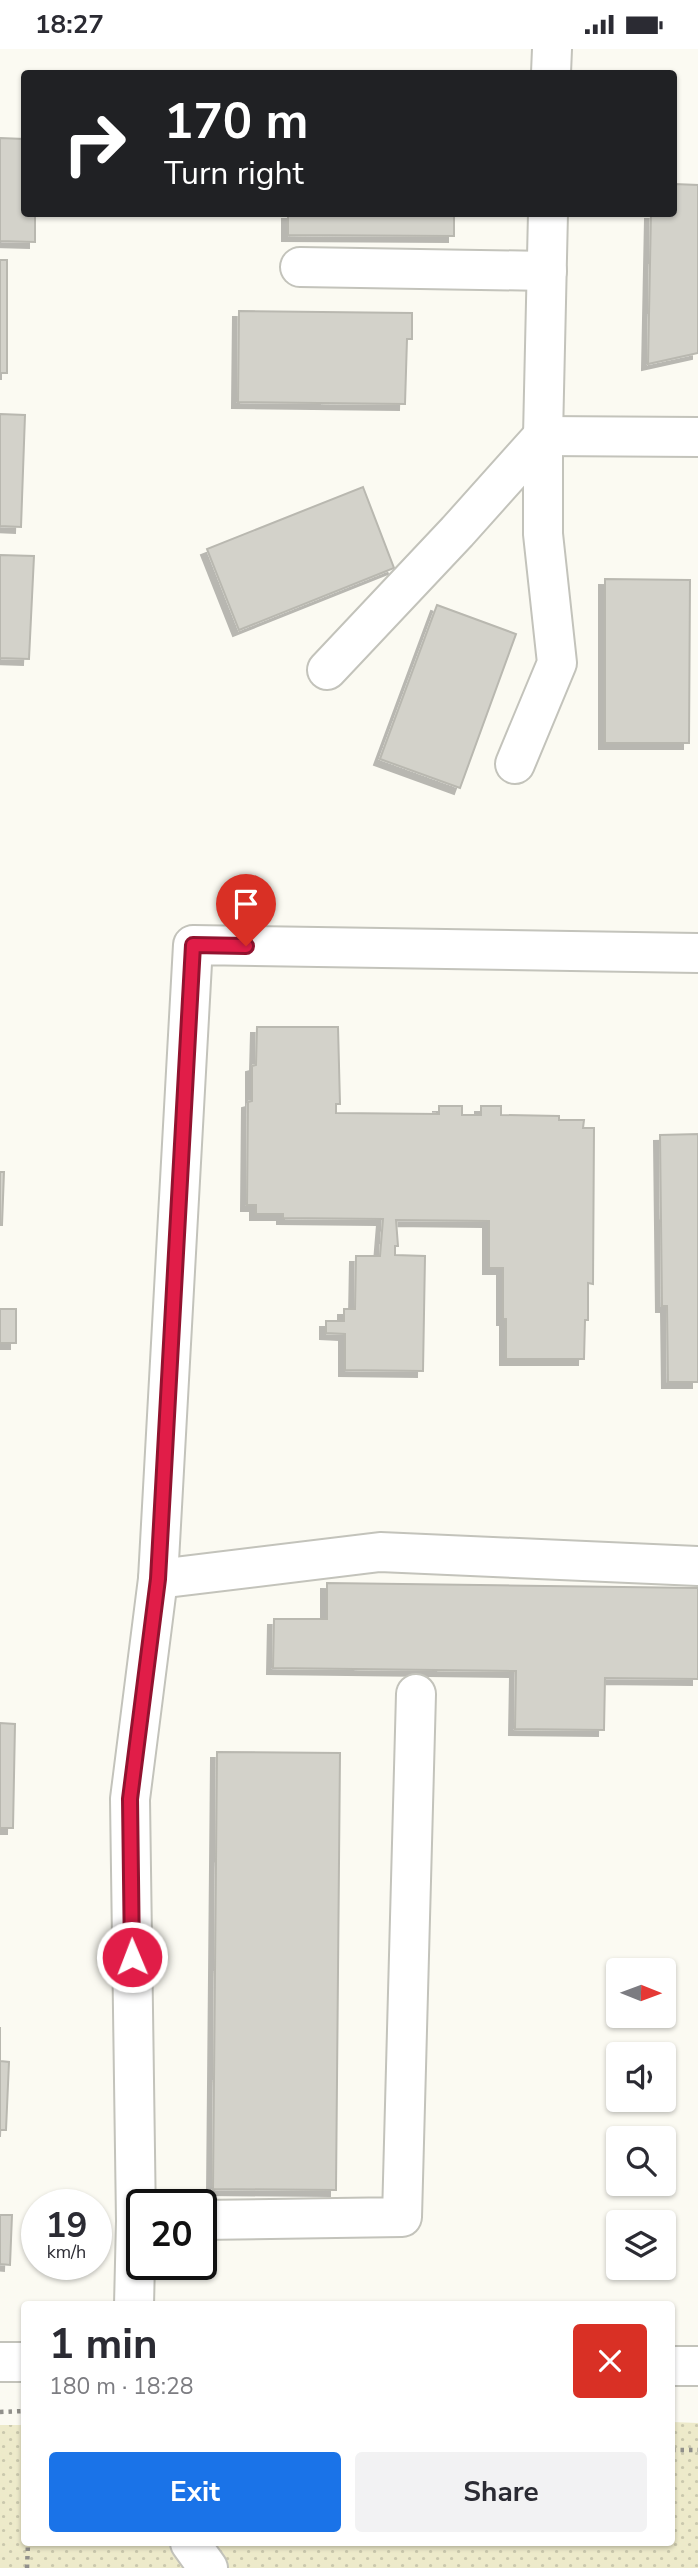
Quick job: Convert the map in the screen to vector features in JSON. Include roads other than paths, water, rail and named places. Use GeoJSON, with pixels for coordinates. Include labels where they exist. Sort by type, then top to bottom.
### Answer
{"type":"FeatureCollection","features":[{"type":"Feature","properties":{"kind":"street"},"geometry":{"type":"LineString","coordinates":[[551,70],[552,49]]}},
{"type":"Feature","properties":{"kind":"street"},"geometry":{"type":"LineString","coordinates":[[515,764],[557,663],[543,534],[542,436],[548,217]]}},
{"type":"Feature","properties":{"kind":"street"},"geometry":{"type":"LineString","coordinates":[[300,267],[547,271]]}},
{"type":"Feature","properties":{"kind":"street"},"geometry":{"type":"LineString","coordinates":[[327,670],[457,532],[542,436],[698,437]]}},
{"type":"Feature","properties":{"kind":"street"},"geometry":{"type":"LineString","coordinates":[[138,2189],[130,1799],[158,1579],[193,945],[698,953]]}},
{"type":"Feature","properties":{"kind":"street"},"geometry":{"type":"LineString","coordinates":[[158,1579],[380,1552],[698,1566]]}},
{"type":"Feature","properties":{"kind":"street"},"geometry":{"type":"LineString","coordinates":[[217,2220],[402,2217],[416,1694]]}},
{"type":"Feature","properties":{"kind":"street"},"geometry":{"type":"LineString","coordinates":[[134,2301],[135,2280]]}},
{"type":"Feature","properties":{"kind":"street"},"geometry":{"type":"LineString","coordinates":[[0,2362],[21,2362]]}},
{"type":"Feature","properties":{"kind":"street"},"geometry":{"type":"LineString","coordinates":[[675,2366],[698,2366]]}},
{"type":"Feature","properties":{"kind":"street"},"geometry":{"type":"LineString","coordinates":[[192,2546],[208,2568]]}}]}
